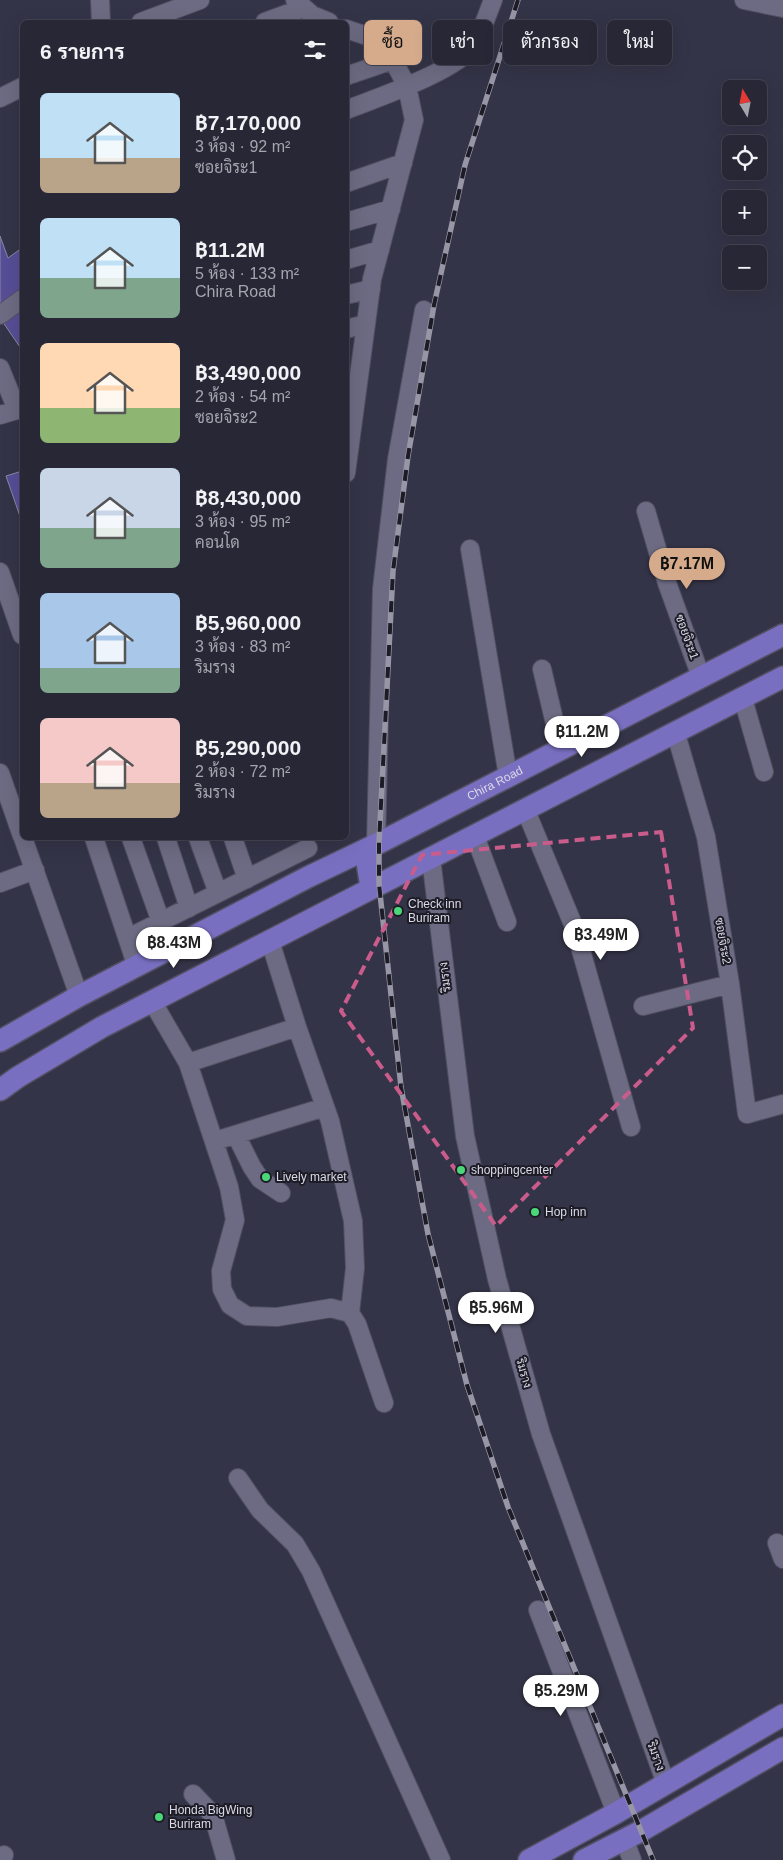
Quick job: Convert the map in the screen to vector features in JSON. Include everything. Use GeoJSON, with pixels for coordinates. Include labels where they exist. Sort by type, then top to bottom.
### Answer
{"type":"FeatureCollection","features":[{"type":"Feature","properties":{"kind":"main road","name":"Chira Road"},"geometry":{"type":"LineString","coordinates":[[0,1042],[79,996],[783,635]]}},
{"type":"Feature","properties":{"kind":"main road"},"geometry":{"type":"LineString","coordinates":[[0,1090],[18,1077],[102,1027],[783,678]]}},
{"type":"Feature","properties":{"kind":"main road"},"geometry":{"type":"LineString","coordinates":[[370,847],[372,887]]}},
{"type":"Feature","properties":{"kind":"main road"},"geometry":{"type":"LineString","coordinates":[[529,1860],[616,1813],[783,1715]]}},
{"type":"Feature","properties":{"kind":"main road"},"geometry":{"type":"LineString","coordinates":[[584,1860],[624,1840],[783,1748]]}},
{"type":"Feature","properties":{"kind":"street"},"geometry":{"type":"LineString","coordinates":[[100,0],[102,7],[101,20]]}},
{"type":"Feature","properties":{"kind":"street"},"geometry":{"type":"LineString","coordinates":[[146,20],[200,0]]}},
{"type":"Feature","properties":{"kind":"street"},"geometry":{"type":"LineString","coordinates":[[349,109],[408,86],[459,61],[473,48],[493,0]]}},
{"type":"Feature","properties":{"kind":"street"},"geometry":{"type":"LineString","coordinates":[[744,0],[783,8]]}},
{"type":"Feature","properties":{"kind":"street"},"geometry":{"type":"LineString","coordinates":[[269,20],[299,4],[312,16],[323,20]]}},
{"type":"Feature","properties":{"kind":"street"},"geometry":{"type":"LineString","coordinates":[[349,31],[364,35]]}},
{"type":"Feature","properties":{"kind":"street"},"geometry":{"type":"LineString","coordinates":[[349,75],[378,65]]}},
{"type":"Feature","properties":{"kind":"street"},"geometry":{"type":"LineString","coordinates":[[349,436],[354,362],[366,324],[371,288],[414,120],[408,86],[396,65]]}},
{"type":"Feature","properties":{"kind":"street"},"geometry":{"type":"LineString","coordinates":[[0,98],[20,88]]}},
{"type":"Feature","properties":{"kind":"street"},"geometry":{"type":"LineString","coordinates":[[349,182],[403,163]]}},
{"type":"Feature","properties":{"kind":"street"},"geometry":{"type":"LineString","coordinates":[[349,221],[391,209]]}},
{"type":"Feature","properties":{"kind":"street"},"geometry":{"type":"LineString","coordinates":[[349,259],[380,250]]}},
{"type":"Feature","properties":{"kind":"street"},"geometry":{"type":"LineString","coordinates":[[349,294],[371,288]]}},
{"type":"Feature","properties":{"kind":"street"},"geometry":{"type":"LineString","coordinates":[[0,315],[20,300]]}},
{"type":"Feature","properties":{"kind":"street"},"geometry":{"type":"LineString","coordinates":[[370,847],[382,589],[397,460],[424,310]]}},
{"type":"Feature","properties":{"kind":"street"},"geometry":{"type":"LineString","coordinates":[[349,328],[366,324]]}},
{"type":"Feature","properties":{"kind":"street"},"geometry":{"type":"LineString","coordinates":[[0,368],[17,410],[0,415]]}},
{"type":"Feature","properties":{"kind":"street","name":"ซอยจิระ1"},"geometry":{"type":"LineString","coordinates":[[646,511],[667,583],[701,677]]}},
{"type":"Feature","properties":{"kind":"street"},"geometry":{"type":"LineString","coordinates":[[470,549],[508,776]]}},
{"type":"Feature","properties":{"kind":"street"},"geometry":{"type":"LineString","coordinates":[[0,572],[20,629]]}},
{"type":"Feature","properties":{"kind":"street"},"geometry":{"type":"LineString","coordinates":[[542,669],[560,749]]}},
{"type":"Feature","properties":{"kind":"street"},"geometry":{"type":"LineString","coordinates":[[743,699],[764,772]]}},
{"type":"Feature","properties":{"kind":"street","name":"ซอยจิระ2"},"geometry":{"type":"LineString","coordinates":[[676,734],[706,837],[730,984],[747,1114],[783,1104]]}},
{"type":"Feature","properties":{"kind":"street"},"geometry":{"type":"LineString","coordinates":[[0,774],[20,829]]}},
{"type":"Feature","properties":{"kind":"street"},"geometry":{"type":"LineString","coordinates":[[526,811],[575,929],[631,1127]]}},
{"type":"Feature","properties":{"kind":"street"},"geometry":{"type":"LineString","coordinates":[[475,836],[507,922]]}},
{"type":"Feature","properties":{"kind":"street"},"geometry":{"type":"LineString","coordinates":[[24,840],[79,996]]}},
{"type":"Feature","properties":{"kind":"street"},"geometry":{"type":"LineString","coordinates":[[95,840],[137,967]]}},
{"type":"Feature","properties":{"kind":"street"},"geometry":{"type":"LineString","coordinates":[[132,840],[161,922]]}},
{"type":"Feature","properties":{"kind":"street"},"geometry":{"type":"LineString","coordinates":[[167,840],[189,908]]}},
{"type":"Feature","properties":{"kind":"street"},"geometry":{"type":"LineString","coordinates":[[199,840],[218,893]]}},
{"type":"Feature","properties":{"kind":"street"},"geometry":{"type":"LineString","coordinates":[[234,840],[247,879]]}},
{"type":"Feature","properties":{"kind":"street"},"geometry":{"type":"LineString","coordinates":[[128,938],[247,879],[307,843],[308,877]]}},
{"type":"Feature","properties":{"kind":"street","name":"ริมราง"},"geometry":{"type":"LineString","coordinates":[[431,858],[465,1136],[497,1279],[541,1434],[666,1784]]}},
{"type":"Feature","properties":{"kind":"street"},"geometry":{"type":"LineString","coordinates":[[0,883],[35,870]]}},
{"type":"Feature","properties":{"kind":"street"},"geometry":{"type":"LineString","coordinates":[[270,941],[297,1027],[330,1121],[353,1221],[355,1268],[350,1313],[357,1324],[384,1403]]}},
{"type":"Feature","properties":{"kind":"street"},"geometry":{"type":"LineString","coordinates":[[643,1006],[730,984]]}},
{"type":"Feature","properties":{"kind":"street"},"geometry":{"type":"LineString","coordinates":[[152,1001],[188,1064],[229,1187],[235,1220],[221,1271],[222,1289],[230,1305],[248,1316],[277,1317],[331,1308],[350,1313]]}},
{"type":"Feature","properties":{"kind":"street"},"geometry":{"type":"LineString","coordinates":[[188,1064],[297,1027]]}},
{"type":"Feature","properties":{"kind":"street"},"geometry":{"type":"LineString","coordinates":[[215,1141],[325,1106]]}},
{"type":"Feature","properties":{"kind":"street"},"geometry":{"type":"LineString","coordinates":[[236,1135],[252,1168],[260,1179],[281,1193]]}},
{"type":"Feature","properties":{"kind":"street"},"geometry":{"type":"LineString","coordinates":[[238,1478],[260,1510],[295,1544],[312,1571],[441,1860]]}},
{"type":"Feature","properties":{"kind":"street"},"geometry":{"type":"LineString","coordinates":[[538,1610],[616,1813]]}},
{"type":"Feature","properties":{"kind":"street"},"geometry":{"type":"LineString","coordinates":[[193,1794],[213,1815],[226,1860]]}},
{"type":"Feature","properties":{"kind":"street"},"geometry":{"type":"LineString","coordinates":[[624,1840],[632,1860]]}},
{"type":"Feature","properties":{"kind":"highlighted area"},"geometry":{"type":"Polygon","coordinates":[[[661,832],[693,1028],[496,1226],[341,1011],[422,855],[661,832]]]}},
{"type":"Feature","properties":{"kind":"building"},"geometry":{"type":"Polygon","coordinates":[[[0,236],[8,258],[20,249],[20,347],[0,318],[0,236]]]}},
{"type":"Feature","properties":{"kind":"building"},"geometry":{"type":"Polygon","coordinates":[[[20,472],[20,516],[6,476],[20,472]]]}},
{"type":"Feature","properties":{"kind":"railway"},"geometry":{"type":"LineString","coordinates":[[518,0],[465,165],[434,305],[408,456],[393,571],[379,843],[379,884],[401,1087],[428,1234],[467,1385],[508,1507],[653,1860]]}},
{"type":"Feature","properties":{"kind":"place","name":"Check inn Buriram"},"geometry":{"type":"Point","coordinates":[398,911]}},
{"type":"Feature","properties":{"kind":"place","name":"shoppingcenter"},"geometry":{"type":"Point","coordinates":[461,1170]}},
{"type":"Feature","properties":{"kind":"place","name":"Lively market"},"geometry":{"type":"Point","coordinates":[266,1177]}},
{"type":"Feature","properties":{"kind":"place","name":"Hop inn"},"geometry":{"type":"Point","coordinates":[535,1212]}},
{"type":"Feature","properties":{"kind":"place","name":"Honda BigWing Buriram"},"geometry":{"type":"Point","coordinates":[159,1817]}}]}
